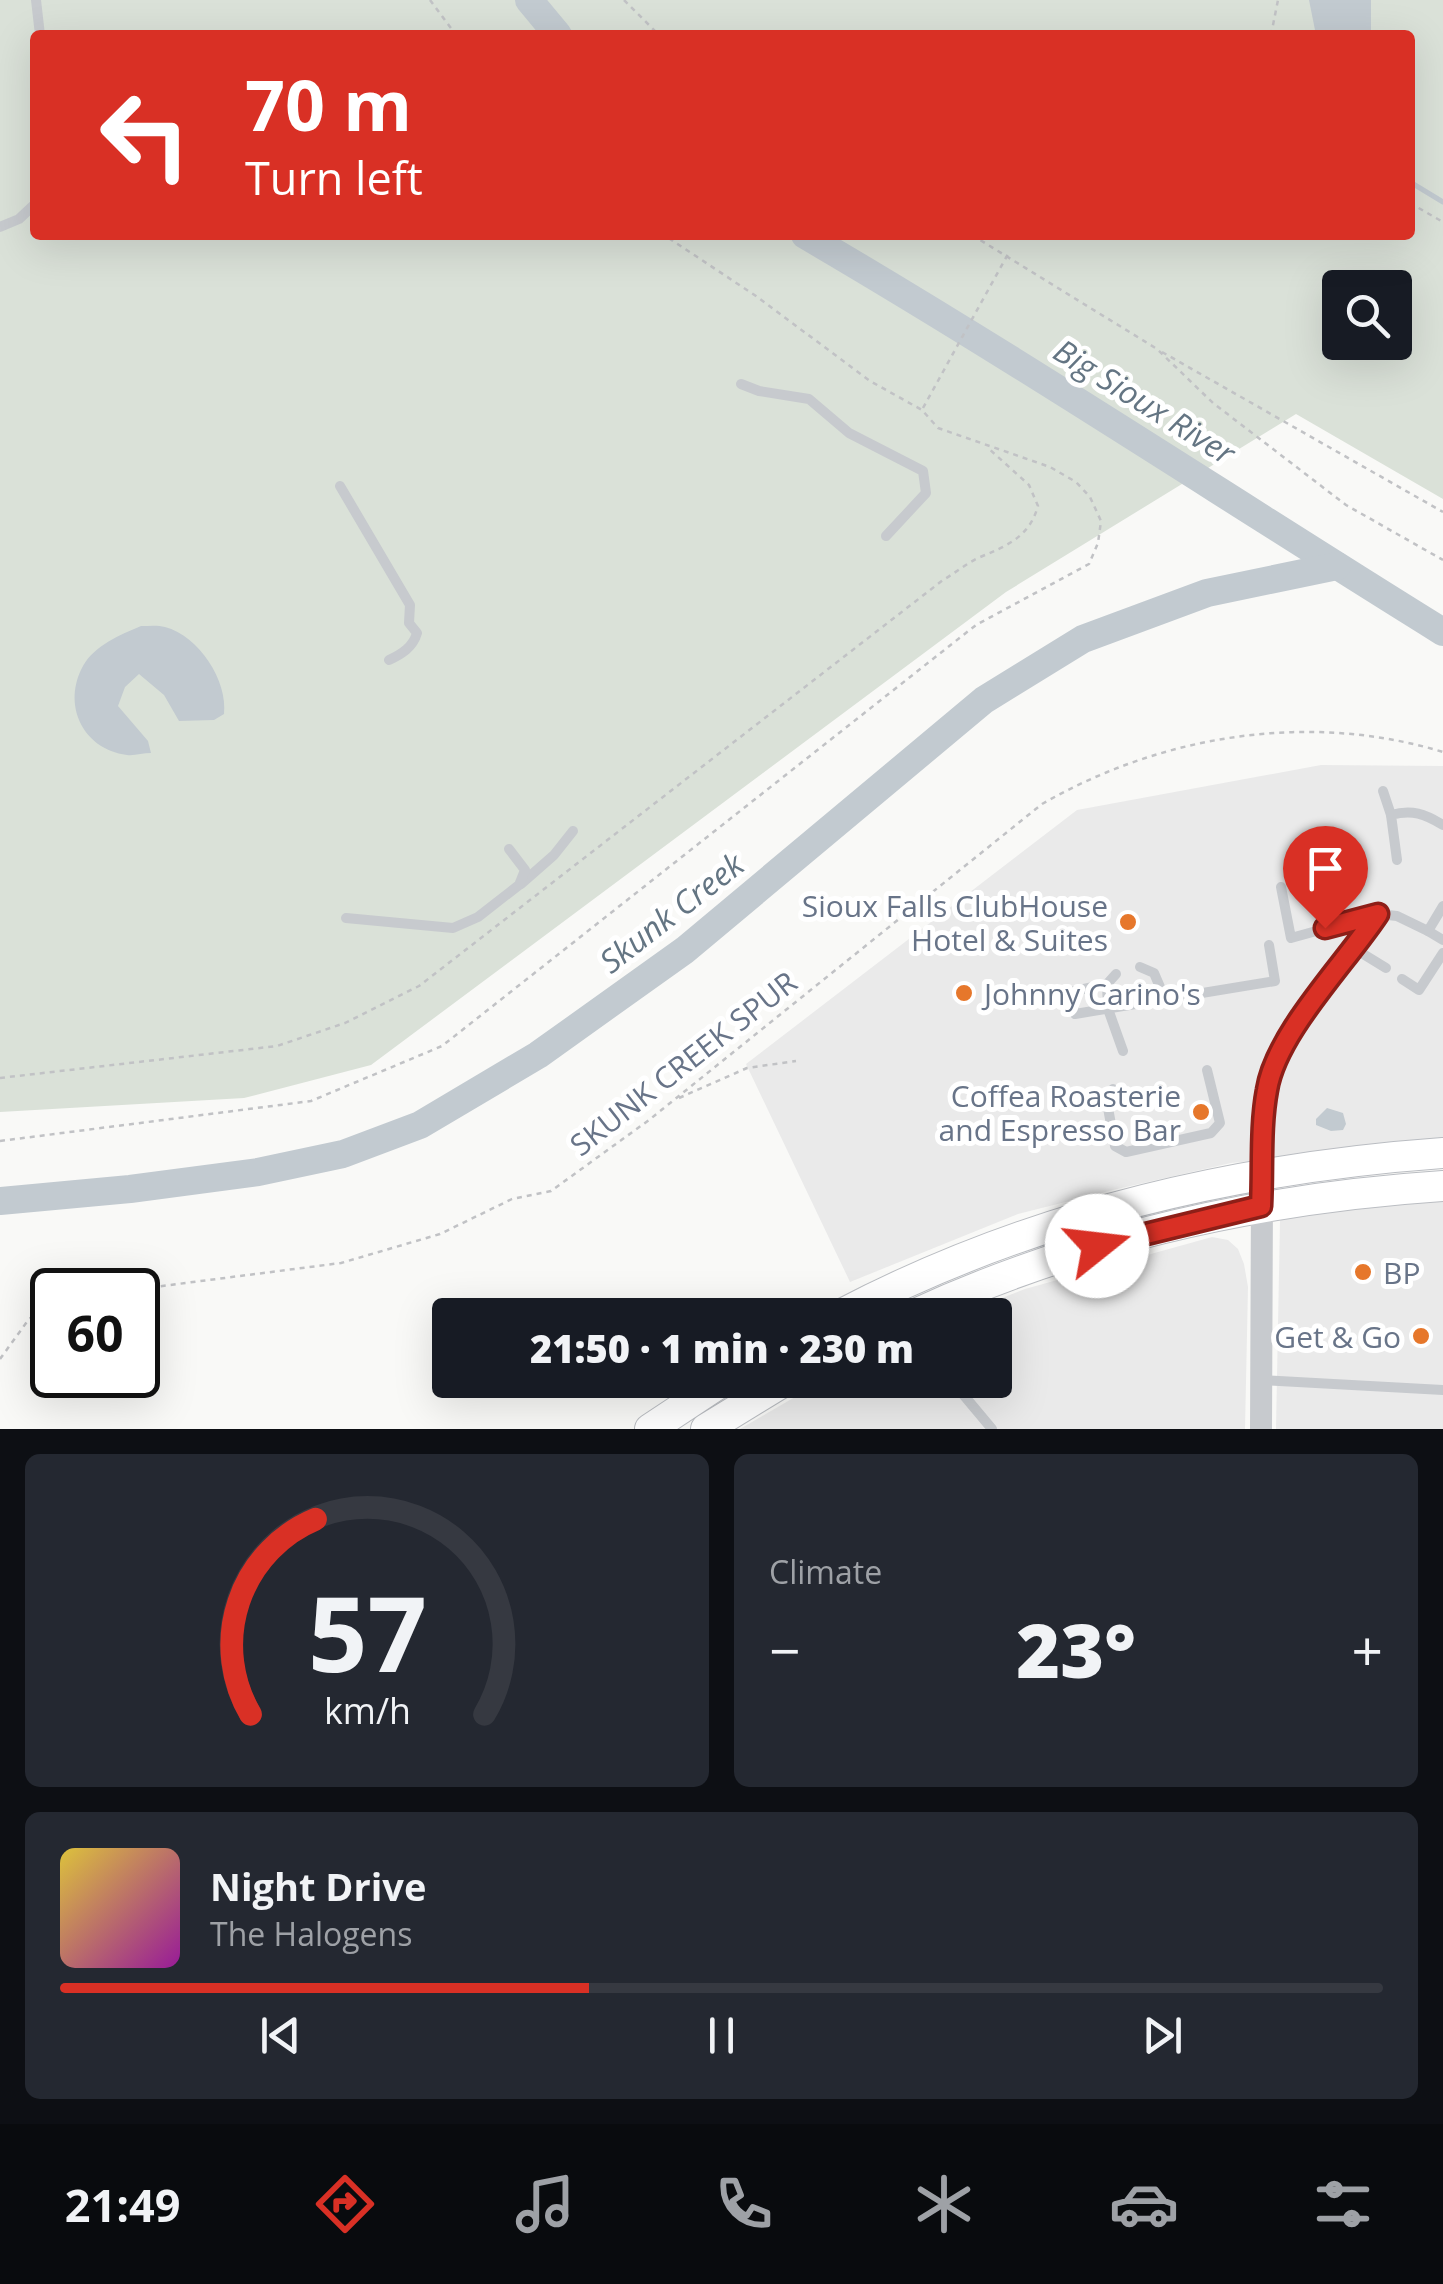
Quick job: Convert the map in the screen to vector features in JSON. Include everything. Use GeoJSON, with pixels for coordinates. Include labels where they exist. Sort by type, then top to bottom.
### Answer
{"type":"FeatureCollection","features":[{"type":"Feature","properties":{"kind":"main road"},"geometry":{"type":"LineString","coordinates":[[875,1298],[921,1276],[1054,1226],[1194,1187],[1338,1162],[1443,1153]]}},
{"type":"Feature","properties":{"kind":"main road"},"geometry":{"type":"LineString","coordinates":[[956,1298],[1063,1256],[1261,1206],[1443,1186]]}},
{"type":"Feature","properties":{"kind":"main road"},"geometry":{"type":"LineString","coordinates":[[650,1429],[697,1398]]}},
{"type":"Feature","properties":{"kind":"main road"},"geometry":{"type":"LineString","coordinates":[[706,1429],[757,1398]]}},
{"type":"Feature","properties":{"kind":"street"},"geometry":{"type":"LineString","coordinates":[[1261,1429],[1262,1176]]}},
{"type":"Feature","properties":{"kind":"lane"},"geometry":{"type":"LineString","coordinates":[[36,0],[39,30]]}},
{"type":"Feature","properties":{"kind":"lane"},"geometry":{"type":"LineString","coordinates":[[0,226],[30,208]]}},
{"type":"Feature","properties":{"kind":"lane"},"geometry":{"type":"LineString","coordinates":[[741,384],[759,391],[809,398],[849,432],[922,471],[926,493],[886,536]]}},
{"type":"Feature","properties":{"kind":"lane"},"geometry":{"type":"LineString","coordinates":[[340,486],[410,606],[409,623],[417,634],[414,642],[389,660]]}},
{"type":"Feature","properties":{"kind":"lane"},"geometry":{"type":"LineString","coordinates":[[1383,791],[1397,860]]}},
{"type":"Feature","properties":{"kind":"lane"},"geometry":{"type":"LineString","coordinates":[[1391,816],[1423,813],[1443,825]]}},
{"type":"Feature","properties":{"kind":"lane"},"geometry":{"type":"LineString","coordinates":[[346,918],[452,928],[478,918],[554,855],[573,832]]}},
{"type":"Feature","properties":{"kind":"lane"},"geometry":{"type":"LineString","coordinates":[[509,849],[525,870],[518,886]]}},
{"type":"Feature","properties":{"kind":"lane"},"geometry":{"type":"LineString","coordinates":[[1280,888],[1292,938],[1378,914],[1397,916],[1443,940]]}},
{"type":"Feature","properties":{"kind":"lane"},"geometry":{"type":"LineString","coordinates":[[1428,930],[1443,906]]}},
{"type":"Feature","properties":{"kind":"lane"},"geometry":{"type":"LineString","coordinates":[[1262,1176],[1266,1090],[1283,1044],[1378,914]]}},
{"type":"Feature","properties":{"kind":"lane"},"geometry":{"type":"LineString","coordinates":[[1116,974],[1107,984],[1070,992],[1075,1014],[1275,982],[1268,945]]}},
{"type":"Feature","properties":{"kind":"lane"},"geometry":{"type":"LineString","coordinates":[[1355,949],[1386,968]]}},
{"type":"Feature","properties":{"kind":"lane"},"geometry":{"type":"LineString","coordinates":[[1402,979],[1419,990],[1443,953]]}},
{"type":"Feature","properties":{"kind":"lane"},"geometry":{"type":"LineString","coordinates":[[1140,967],[1154,973],[1166,1000]]}},
{"type":"Feature","properties":{"kind":"lane"},"geometry":{"type":"LineString","coordinates":[[1107,984],[1108,1009],[1123,1051]]}},
{"type":"Feature","properties":{"kind":"lane"},"geometry":{"type":"LineString","coordinates":[[1113,1089],[1108,1108],[1115,1146],[1126,1152],[1211,1133],[1220,1123],[1207,1070]]}},
{"type":"Feature","properties":{"kind":"lane"},"geometry":{"type":"LineString","coordinates":[[1261,1380],[1443,1390]]}},
{"type":"Feature","properties":{"kind":"lane"},"geometry":{"type":"LineString","coordinates":[[966,1398],[992,1429]]}},
{"type":"Feature","properties":{"kind":"path"},"geometry":{"type":"LineString","coordinates":[[430,0],[452,30]]}},
{"type":"Feature","properties":{"kind":"path"},"geometry":{"type":"LineString","coordinates":[[624,0],[655,30]]}},
{"type":"Feature","properties":{"kind":"path"},"geometry":{"type":"LineString","coordinates":[[1272,30],[1278,0]]}},
{"type":"Feature","properties":{"kind":"path"},"geometry":{"type":"LineString","coordinates":[[1415,206],[1443,222]]}},
{"type":"Feature","properties":{"kind":"path"},"geometry":{"type":"LineString","coordinates":[[0,1141],[311,1101],[442,1046],[976,625],[1089,564],[1098,543],[1101,521],[1090,497],[1076,482],[1050,466],[938,428],[922,410],[870,381],[756,296],[672,240]]}},
{"type":"Feature","properties":{"kind":"path"},"geometry":{"type":"LineString","coordinates":[[981,240],[1157,349],[1443,512]]}},
{"type":"Feature","properties":{"kind":"path"},"geometry":{"type":"LineString","coordinates":[[922,410],[1008,254]]}},
{"type":"Feature","properties":{"kind":"path"},"geometry":{"type":"LineString","coordinates":[[1157,349],[1213,403],[1332,495],[1443,560]]}},
{"type":"Feature","properties":{"kind":"path","name":"SKUNK CREEK SPUR"},"geometry":{"type":"LineString","coordinates":[[160,1286],[326,1266],[407,1246],[512,1199],[550,1192],[674,1100],[1030,813],[1106,770],[1186,747],[1260,733],[1369,735],[1443,752]]}},
{"type":"Feature","properties":{"kind":"path"},"geometry":{"type":"LineString","coordinates":[[674,1100],[748,1068],[796,1061]]}},
{"type":"Feature","properties":{"kind":"path"},"geometry":{"type":"LineString","coordinates":[[0,1359],[30,1318]]}},
{"type":"Feature","properties":{"kind":"shaded area"},"geometry":{"type":"Polygon","coordinates":[[[0,0],[1443,0],[1443,499],[1296,414],[1006,592],[371,1065],[244,1098],[0,1112],[0,0]]]}},
{"type":"Feature","properties":{"kind":"shaded area"},"geometry":{"type":"Polygon","coordinates":[[[1309,0],[1371,0],[1371,30],[1315,30],[1309,0]]]}},
{"type":"Feature","properties":{"kind":"shaded area"},"geometry":{"type":"Polygon","coordinates":[[[141,626],[162,626],[177,632],[200,650],[216,674],[224,714],[214,720],[179,721],[164,695],[139,674],[125,687],[118,706],[148,741],[151,753],[127,755],[98,744],[88,734],[80,723],[75,695],[83,666],[94,652],[141,626]]]}},
{"type":"Feature","properties":{"kind":"shaded area"},"geometry":{"type":"Polygon","coordinates":[[[1321,765],[1443,766],[1443,1144],[1231,1163],[1113,1190],[1018,1214],[850,1282],[746,1064],[1077,810],[1321,765]]]}},
{"type":"Feature","properties":{"kind":"shaded area"},"geometry":{"type":"Polygon","coordinates":[[[1327,1108],[1343,1113],[1343,1130],[1331,1131],[1316,1125],[1316,1119],[1327,1108]]]}},
{"type":"Feature","properties":{"kind":"shaded area"},"geometry":{"type":"Polygon","coordinates":[[[1443,1198],[1443,1429],[1276,1429],[1280,1221],[1285,1217],[1443,1198]]]}},
{"type":"Feature","properties":{"kind":"shaded area"},"geometry":{"type":"Polygon","coordinates":[[[1212,1237],[1228,1240],[1238,1249],[1248,1287],[1245,1429],[740,1429],[793,1398],[1012,1398],[1012,1298],[1002,1298],[1212,1237]]]}},
{"type":"Feature","properties":{"kind":"waterway","name":"Big Sioux River"},"geometry":{"type":"LineString","coordinates":[[529,0],[554,30]]}},
{"type":"Feature","properties":{"kind":"waterway"},"geometry":{"type":"LineString","coordinates":[[1415,185],[1443,202]]}},
{"type":"Feature","properties":{"kind":"waterway","name":"Big Sioux River"},"geometry":{"type":"LineString","coordinates":[[813,240],[1443,632]]}},
{"type":"Feature","properties":{"kind":"waterway","name":"Skunk Creek"},"geometry":{"type":"LineString","coordinates":[[0,1201],[258,1172],[343,1154],[420,1125],[538,1055],[685,950],[984,700],[1083,639],[1207,593],[1337,566]]}},
{"type":"Feature","properties":{"kind":"place","name":"Sioux Falls ClubHouse Hotel & Suites"},"geometry":{"type":"Point","coordinates":[1128,922]}},
{"type":"Feature","properties":{"kind":"place","name":"Johnny Carino's"},"geometry":{"type":"Point","coordinates":[964,993]}},
{"type":"Feature","properties":{"kind":"place","name":"Coffea Roasterie and Espresso Bar"},"geometry":{"type":"Point","coordinates":[1201,1112]}},
{"type":"Feature","properties":{"kind":"place","name":"BP"},"geometry":{"type":"Point","coordinates":[1363,1272]}},
{"type":"Feature","properties":{"kind":"place","name":"Get & Go"},"geometry":{"type":"Point","coordinates":[1421,1336]}},
{"type":"Feature","properties":{"kind":"route"},"geometry":{"type":"LineString","coordinates":[[1097,1246],[1261,1206],[1266,1090],[1272,1071],[1283,1044],[1303,1014],[1378,914],[1325,928]]}}]}
